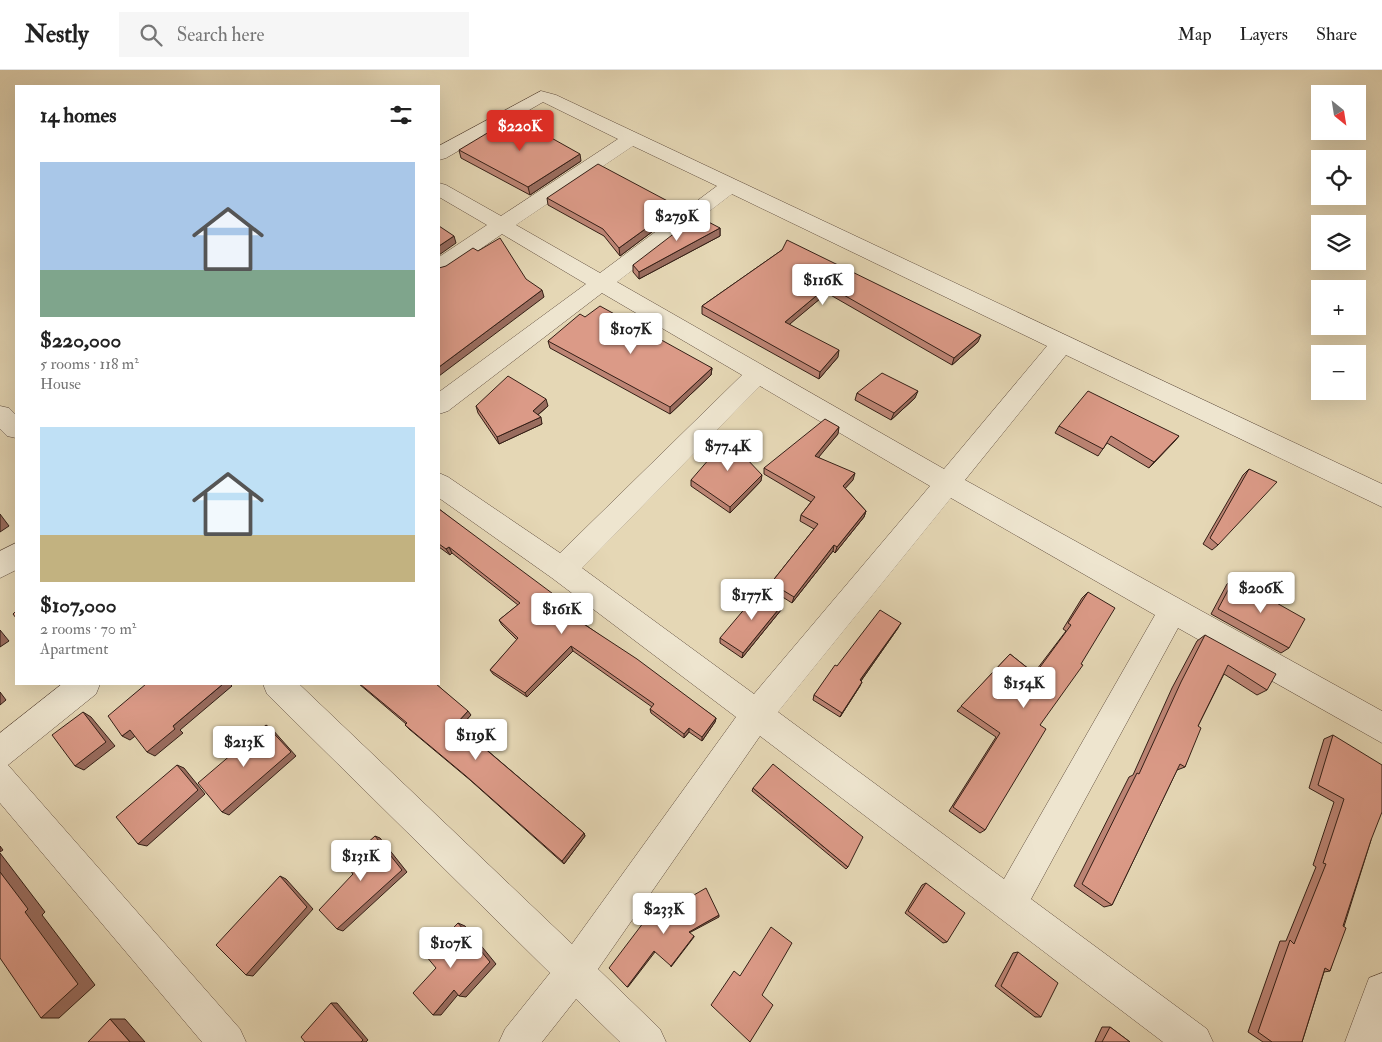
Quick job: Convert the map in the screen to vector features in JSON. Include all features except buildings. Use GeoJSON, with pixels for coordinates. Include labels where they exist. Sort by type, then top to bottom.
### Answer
{"type":"FeatureCollection","features":[{"type":"Feature","properties":{"kind":"street"},"geometry":{"type":"LineString","coordinates":[[440,153],[541,96],[1382,496]]}},
{"type":"Feature","properties":{"kind":"street"},"geometry":{"type":"LineString","coordinates":[[440,266],[632,138]]}},
{"type":"Feature","properties":{"kind":"street"},"geometry":{"type":"LineString","coordinates":[[440,404],[730,186]]}},
{"type":"Feature","properties":{"kind":"street"},"geometry":{"type":"LineString","coordinates":[[440,190],[947,483],[1174,609],[1382,728]]}},
{"type":"Feature","properties":{"kind":"street"},"geometry":{"type":"LineString","coordinates":[[518,1042],[574,972],[756,715],[1062,345]]}},
{"type":"Feature","properties":{"kind":"street"},"geometry":{"type":"LineString","coordinates":[[562,569],[759,373]]}},
{"type":"Feature","properties":{"kind":"street"},"geometry":{"type":"LineString","coordinates":[[15,406],[0,415],[15,428]]}},
{"type":"Feature","properties":{"kind":"street"},"geometry":{"type":"LineString","coordinates":[[440,485],[562,569],[1194,1042]]}},
{"type":"Feature","properties":{"kind":"street"},"geometry":{"type":"LineString","coordinates":[[0,566],[15,556]]}},
{"type":"Feature","properties":{"kind":"street"},"geometry":{"type":"LineString","coordinates":[[1009,904],[1174,609]]}},
{"type":"Feature","properties":{"kind":"street"},"geometry":{"type":"LineString","coordinates":[[0,753],[84,685]]}},
{"type":"Feature","properties":{"kind":"street"},"geometry":{"type":"LineString","coordinates":[[279,685],[647,1042]]}},
{"type":"Feature","properties":{"kind":"street"},"geometry":{"type":"LineString","coordinates":[[0,778],[227,1042]]}},
{"type":"Feature","properties":{"kind":"street"},"geometry":{"type":"LineString","coordinates":[[1364,1042],[1382,991]]}}]}
